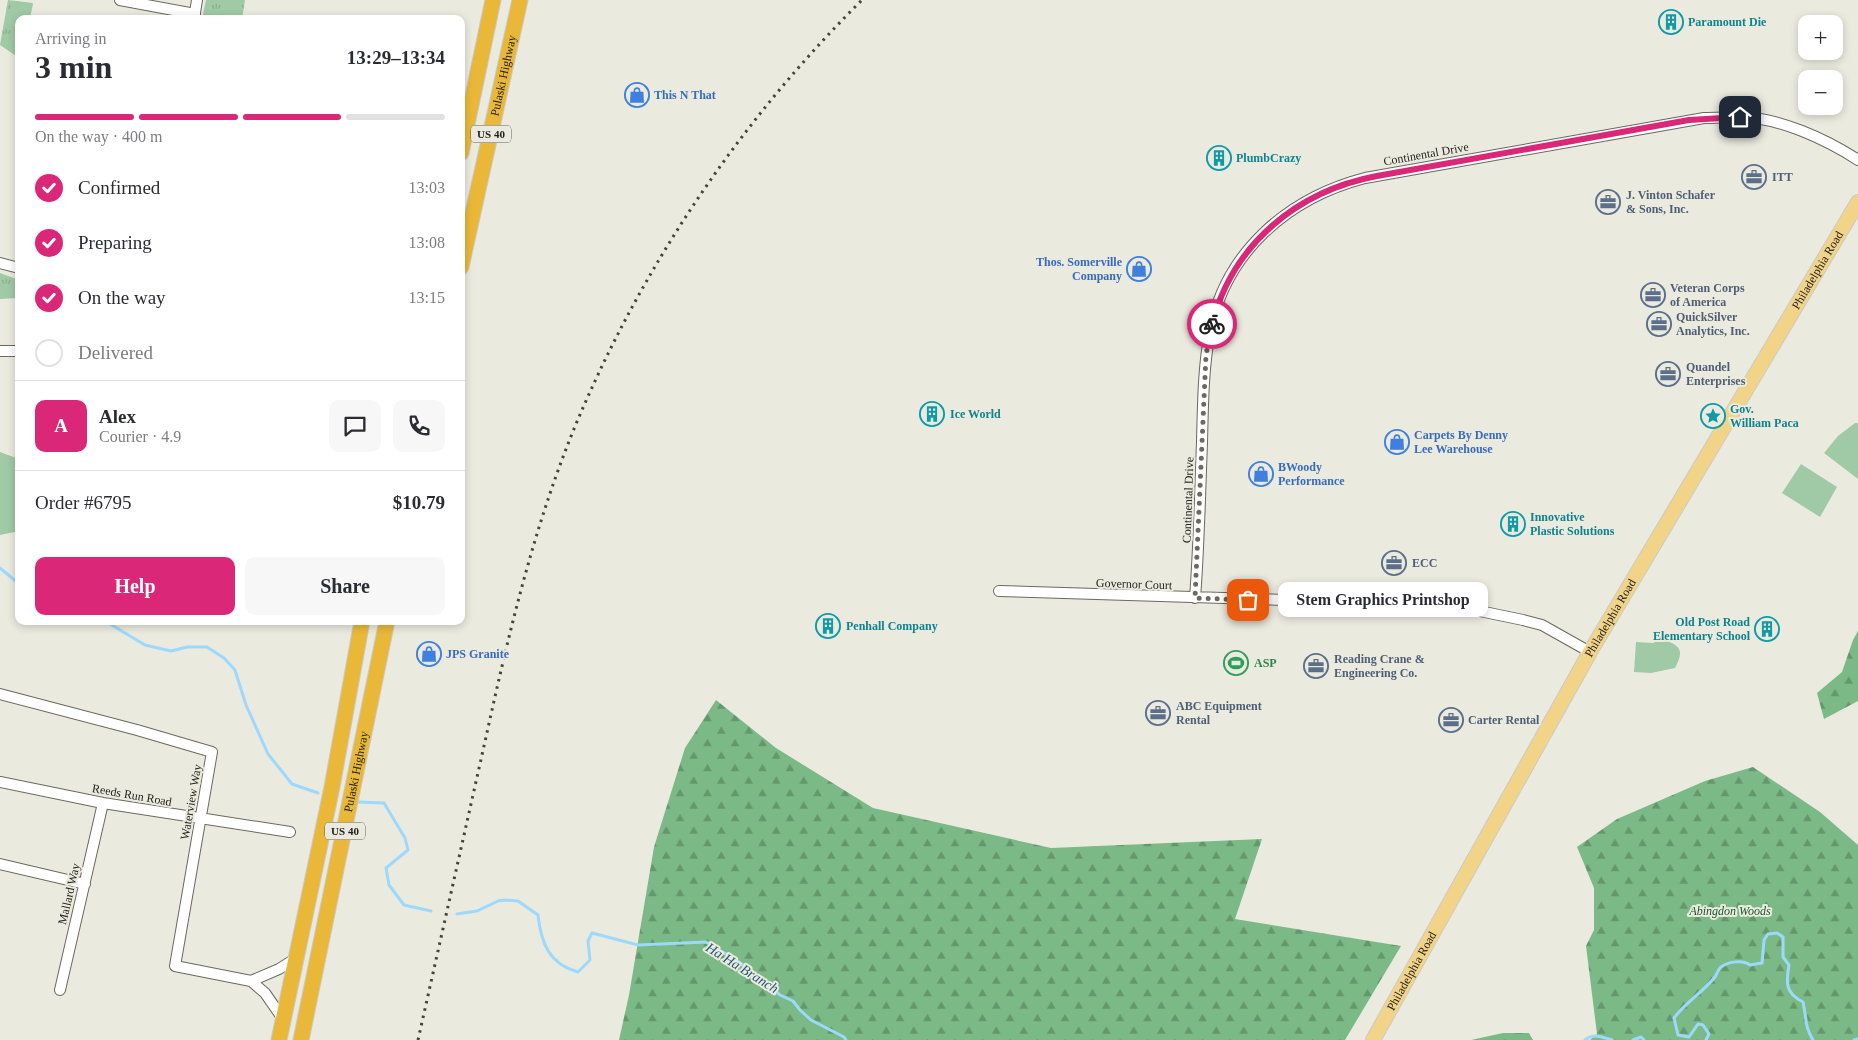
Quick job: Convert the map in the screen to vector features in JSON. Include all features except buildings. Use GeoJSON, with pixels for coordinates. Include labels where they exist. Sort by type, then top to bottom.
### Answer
{"type":"FeatureCollection","features":[{"type":"Feature","properties":{"kind":"highway","name":"Pulaski Highway"},"geometry":{"type":"LineString","coordinates":[[465,133],[493,0]]}},
{"type":"Feature","properties":{"kind":"highway","name":"Pulaski Highway"},"geometry":{"type":"LineString","coordinates":[[465,249],[520,0]]}},
{"type":"Feature","properties":{"kind":"highway","name":"Pulaski Highway"},"geometry":{"type":"LineString","coordinates":[[279,1040],[294,959],[332,787],[361,625]]}},
{"type":"Feature","properties":{"kind":"highway","name":"Pulaski Highway"},"geometry":{"type":"LineString","coordinates":[[302,1040],[386,625]]}},
{"type":"Feature","properties":{"kind":"main road","name":"Philadelphia Road"},"geometry":{"type":"LineString","coordinates":[[1373,1040],[1590,652],[1858,202]]}},
{"type":"Feature","properties":{"kind":"street"},"geometry":{"type":"LineString","coordinates":[[120,0],[189,15]]}},
{"type":"Feature","properties":{"kind":"street"},"geometry":{"type":"LineString","coordinates":[[194,15],[197,0]]}},
{"type":"Feature","properties":{"kind":"street","name":"Continental Drive"},"geometry":{"type":"LineString","coordinates":[[1195,598],[1205,372],[1210,330],[1226,284],[1243,256],[1271,225],[1289,211],[1319,193],[1365,178],[1704,118],[1740,117],[1794,128],[1830,144],[1858,160]]}},
{"type":"Feature","properties":{"kind":"street"},"geometry":{"type":"LineString","coordinates":[[0,263],[15,267]]}},
{"type":"Feature","properties":{"kind":"street"},"geometry":{"type":"LineString","coordinates":[[0,351],[15,351]]}},
{"type":"Feature","properties":{"kind":"street","name":"Governor Court"},"geometry":{"type":"LineString","coordinates":[[999,590],[1417,604],[1470,610],[1542,625],[1590,652]]}},
{"type":"Feature","properties":{"kind":"street","name":"Waterview Way"},"geometry":{"type":"LineString","coordinates":[[0,694],[212,752],[175,966],[251,981]]}},
{"type":"Feature","properties":{"kind":"street","name":"Reeds Run Road"},"geometry":{"type":"LineString","coordinates":[[0,782],[103,803],[169,814],[200,816],[290,832]]}},
{"type":"Feature","properties":{"kind":"street","name":"Mallard Way"},"geometry":{"type":"LineString","coordinates":[[60,990],[103,803]]}},
{"type":"Feature","properties":{"kind":"street"},"geometry":{"type":"LineString","coordinates":[[0,864],[85,884]]}},
{"type":"Feature","properties":{"kind":"street"},"geometry":{"type":"LineString","coordinates":[[283,1019],[266,993],[251,981],[279,969],[294,959]]}},
{"type":"Feature","properties":{"kind":"green space"},"geometry":{"type":"Polygon","coordinates":[[[8,0],[33,3],[31,15],[15,15],[15,55],[0,45],[8,0]]]}},
{"type":"Feature","properties":{"kind":"green space"},"geometry":{"type":"Polygon","coordinates":[[[206,0],[245,0],[243,15],[203,15],[206,0]]]}},
{"type":"Feature","properties":{"kind":"green space"},"geometry":{"type":"Polygon","coordinates":[[[0,273],[15,279],[15,298],[0,299],[0,273]]]}},
{"type":"Feature","properties":{"kind":"green space"},"geometry":{"type":"Polygon","coordinates":[[[1855,423],[1858,423],[1858,479],[1824,453],[1838,436],[1855,423]]]}},
{"type":"Feature","properties":{"kind":"green space"},"geometry":{"type":"Polygon","coordinates":[[[0,452],[15,458],[15,532],[0,535],[0,452]]]}},
{"type":"Feature","properties":{"kind":"green space"},"geometry":{"type":"Polygon","coordinates":[[[1801,464],[1837,487],[1820,517],[1782,493],[1801,464]]]}},
{"type":"Feature","properties":{"kind":"green space"},"geometry":{"type":"Polygon","coordinates":[[[1858,631],[1858,701],[1824,719],[1817,693],[1842,672],[1858,631]]]}},
{"type":"Feature","properties":{"kind":"green space"},"geometry":{"type":"Polygon","coordinates":[[[1661,639],[1673,643],[1679,649],[1680,656],[1675,668],[1651,673],[1634,672],[1636,642],[1653,643],[1661,639]]]}},
{"type":"Feature","properties":{"kind":"green space"},"geometry":{"type":"Polygon","coordinates":[[[716,700],[776,748],[873,808],[1051,848],[1262,839],[1235,919],[1401,946],[1345,1040],[619,1040],[629,995],[654,847],[685,748],[716,700]]]}},
{"type":"Feature","properties":{"kind":"green space","name":"Abingdon Woods"},"geometry":{"type":"Polygon","coordinates":[[[1753,767],[1820,812],[1858,845],[1858,1040],[1590,1040],[1597,1034],[1586,946],[1594,930],[1594,888],[1577,847],[1617,819],[1705,781],[1753,767]]]}},
{"type":"Feature","properties":{"kind":"green space"},"geometry":{"type":"Polygon","coordinates":[[[1503,1033],[1529,1033],[1533,1040],[1471,1040],[1503,1033]]]}},
{"type":"Feature","properties":{"kind":"waterway","name":"Ha Ha Branch"},"geometry":{"type":"LineString","coordinates":[[0,568],[15,581]]}},
{"type":"Feature","properties":{"kind":"waterway","name":"Ha Ha Branch"},"geometry":{"type":"LineString","coordinates":[[112,625],[145,645],[171,651],[187,647],[207,647],[224,658],[235,670],[246,705],[268,754],[292,784],[318,793]]}},
{"type":"Feature","properties":{"kind":"waterway","name":"Ha Ha Branch"},"geometry":{"type":"LineString","coordinates":[[358,802],[384,803],[405,838],[408,850],[386,868],[389,885],[404,905],[431,911]]}},
{"type":"Feature","properties":{"kind":"waterway","name":"Ha Ha Branch"},"geometry":{"type":"LineString","coordinates":[[457,914],[477,911],[498,901],[518,901],[538,915],[541,935],[553,958],[560,964],[578,972],[590,960],[588,941],[592,933],[638,945],[706,942],[739,962],[780,995],[793,1001],[811,1020],[844,1037],[846,1040]]}},
{"type":"Feature","properties":{"kind":"waterway","name":"Ha Ha Branch"},"geometry":{"type":"LineString","coordinates":[[1706,1040],[1709,1034],[1703,1025],[1698,1024],[1689,1037],[1678,1035],[1674,1018],[1715,977],[1721,967],[1728,963],[1736,962],[1744,962],[1750,965],[1762,963],[1764,940],[1768,934],[1777,933],[1783,937],[1783,957],[1789,965],[1788,987],[1793,995],[1803,1002],[1807,1026],[1813,1040]]}},
{"type":"Feature","properties":{"kind":"waterway","name":"Ha Ha Branch"},"geometry":{"type":"LineString","coordinates":[[1585,1040],[1595,1036],[1612,1040]]}},
{"type":"Feature","properties":{"kind":"waterway","name":"Ha Ha Branch"},"geometry":{"type":"LineString","coordinates":[[1633,1040],[1641,1037],[1644,1040]]}},
{"type":"Feature","properties":{"kind":"waterway","name":"Ha Ha Branch"},"geometry":{"type":"LineString","coordinates":[[1854,1040],[1858,1039]]}},
{"type":"Feature","properties":{"kind":"railway"},"geometry":{"type":"LineString","coordinates":[[418,1040],[512,624],[534,543],[576,424],[632,308],[698,198],[775,95],[817,46],[862,0]]}},
{"type":"Feature","properties":{"kind":"way so far"},"geometry":{"type":"LineString","coordinates":[[1212,324],[1206,355],[1195,598],[1248,600]]}},
{"type":"Feature","properties":{"kind":"place","name":"Paramount Die"},"geometry":{"type":"Point","coordinates":[1671,22]}},
{"type":"Feature","properties":{"kind":"place","name":"This N That"},"geometry":{"type":"Point","coordinates":[637,95]}},
{"type":"Feature","properties":{"kind":"place","name":"PlumbCrazy"},"geometry":{"type":"Point","coordinates":[1219,158]}},
{"type":"Feature","properties":{"kind":"place","name":"ITT"},"geometry":{"type":"Point","coordinates":[1754,177]}},
{"type":"Feature","properties":{"kind":"place","name":"J. Vinton Schafer & Sons, Inc."},"geometry":{"type":"Point","coordinates":[1608,202]}},
{"type":"Feature","properties":{"kind":"place","name":"Thos. Somerville Company"},"geometry":{"type":"Point","coordinates":[1139,269]}},
{"type":"Feature","properties":{"kind":"place","name":"Veteran Corps of America"},"geometry":{"type":"Point","coordinates":[1653,295]}},
{"type":"Feature","properties":{"kind":"place","name":"QuickSilver Analytics, Inc."},"geometry":{"type":"Point","coordinates":[1659,324]}},
{"type":"Feature","properties":{"kind":"place","name":"Quandel Enterprises"},"geometry":{"type":"Point","coordinates":[1668,374]}},
{"type":"Feature","properties":{"kind":"place","name":"Ice World"},"geometry":{"type":"Point","coordinates":[932,414]}},
{"type":"Feature","properties":{"kind":"place","name":"Gov. William Paca"},"geometry":{"type":"Point","coordinates":[1713,416]}},
{"type":"Feature","properties":{"kind":"place","name":"Carpets By Denny Lee Warehouse"},"geometry":{"type":"Point","coordinates":[1397,442]}},
{"type":"Feature","properties":{"kind":"place","name":"BWoody Performance"},"geometry":{"type":"Point","coordinates":[1261,474]}},
{"type":"Feature","properties":{"kind":"place","name":"Innovative Plastic Solutions"},"geometry":{"type":"Point","coordinates":[1513,524]}},
{"type":"Feature","properties":{"kind":"place","name":"ECC"},"geometry":{"type":"Point","coordinates":[1394,563]}},
{"type":"Feature","properties":{"kind":"place","name":"Stem Graphics Printshop"},"geometry":{"type":"Point","coordinates":[1248,600]}},
{"type":"Feature","properties":{"kind":"place","name":"Penhall Company"},"geometry":{"type":"Point","coordinates":[828,626]}},
{"type":"Feature","properties":{"kind":"place","name":"Old Post Road Elementary School"},"geometry":{"type":"Point","coordinates":[1767,629]}},
{"type":"Feature","properties":{"kind":"place","name":"JPS Granite"},"geometry":{"type":"Point","coordinates":[429,654]}},
{"type":"Feature","properties":{"kind":"place","name":"ASP"},"geometry":{"type":"Point","coordinates":[1236,663]}},
{"type":"Feature","properties":{"kind":"place","name":"Reading Crane & Engineering Co."},"geometry":{"type":"Point","coordinates":[1316,666]}},
{"type":"Feature","properties":{"kind":"place","name":"ABC Equipment Rental"},"geometry":{"type":"Point","coordinates":[1158,713]}},
{"type":"Feature","properties":{"kind":"place","name":"Carter Rental"},"geometry":{"type":"Point","coordinates":[1451,720]}},
{"type":"Feature","properties":{"kind":"route"},"geometry":{"type":"LineString","coordinates":[[1212,324],[1215,311],[1232,272],[1254,242],[1289,211],[1319,193],[1339,185],[1365,178],[1689,120],[1740,117]]}}]}
